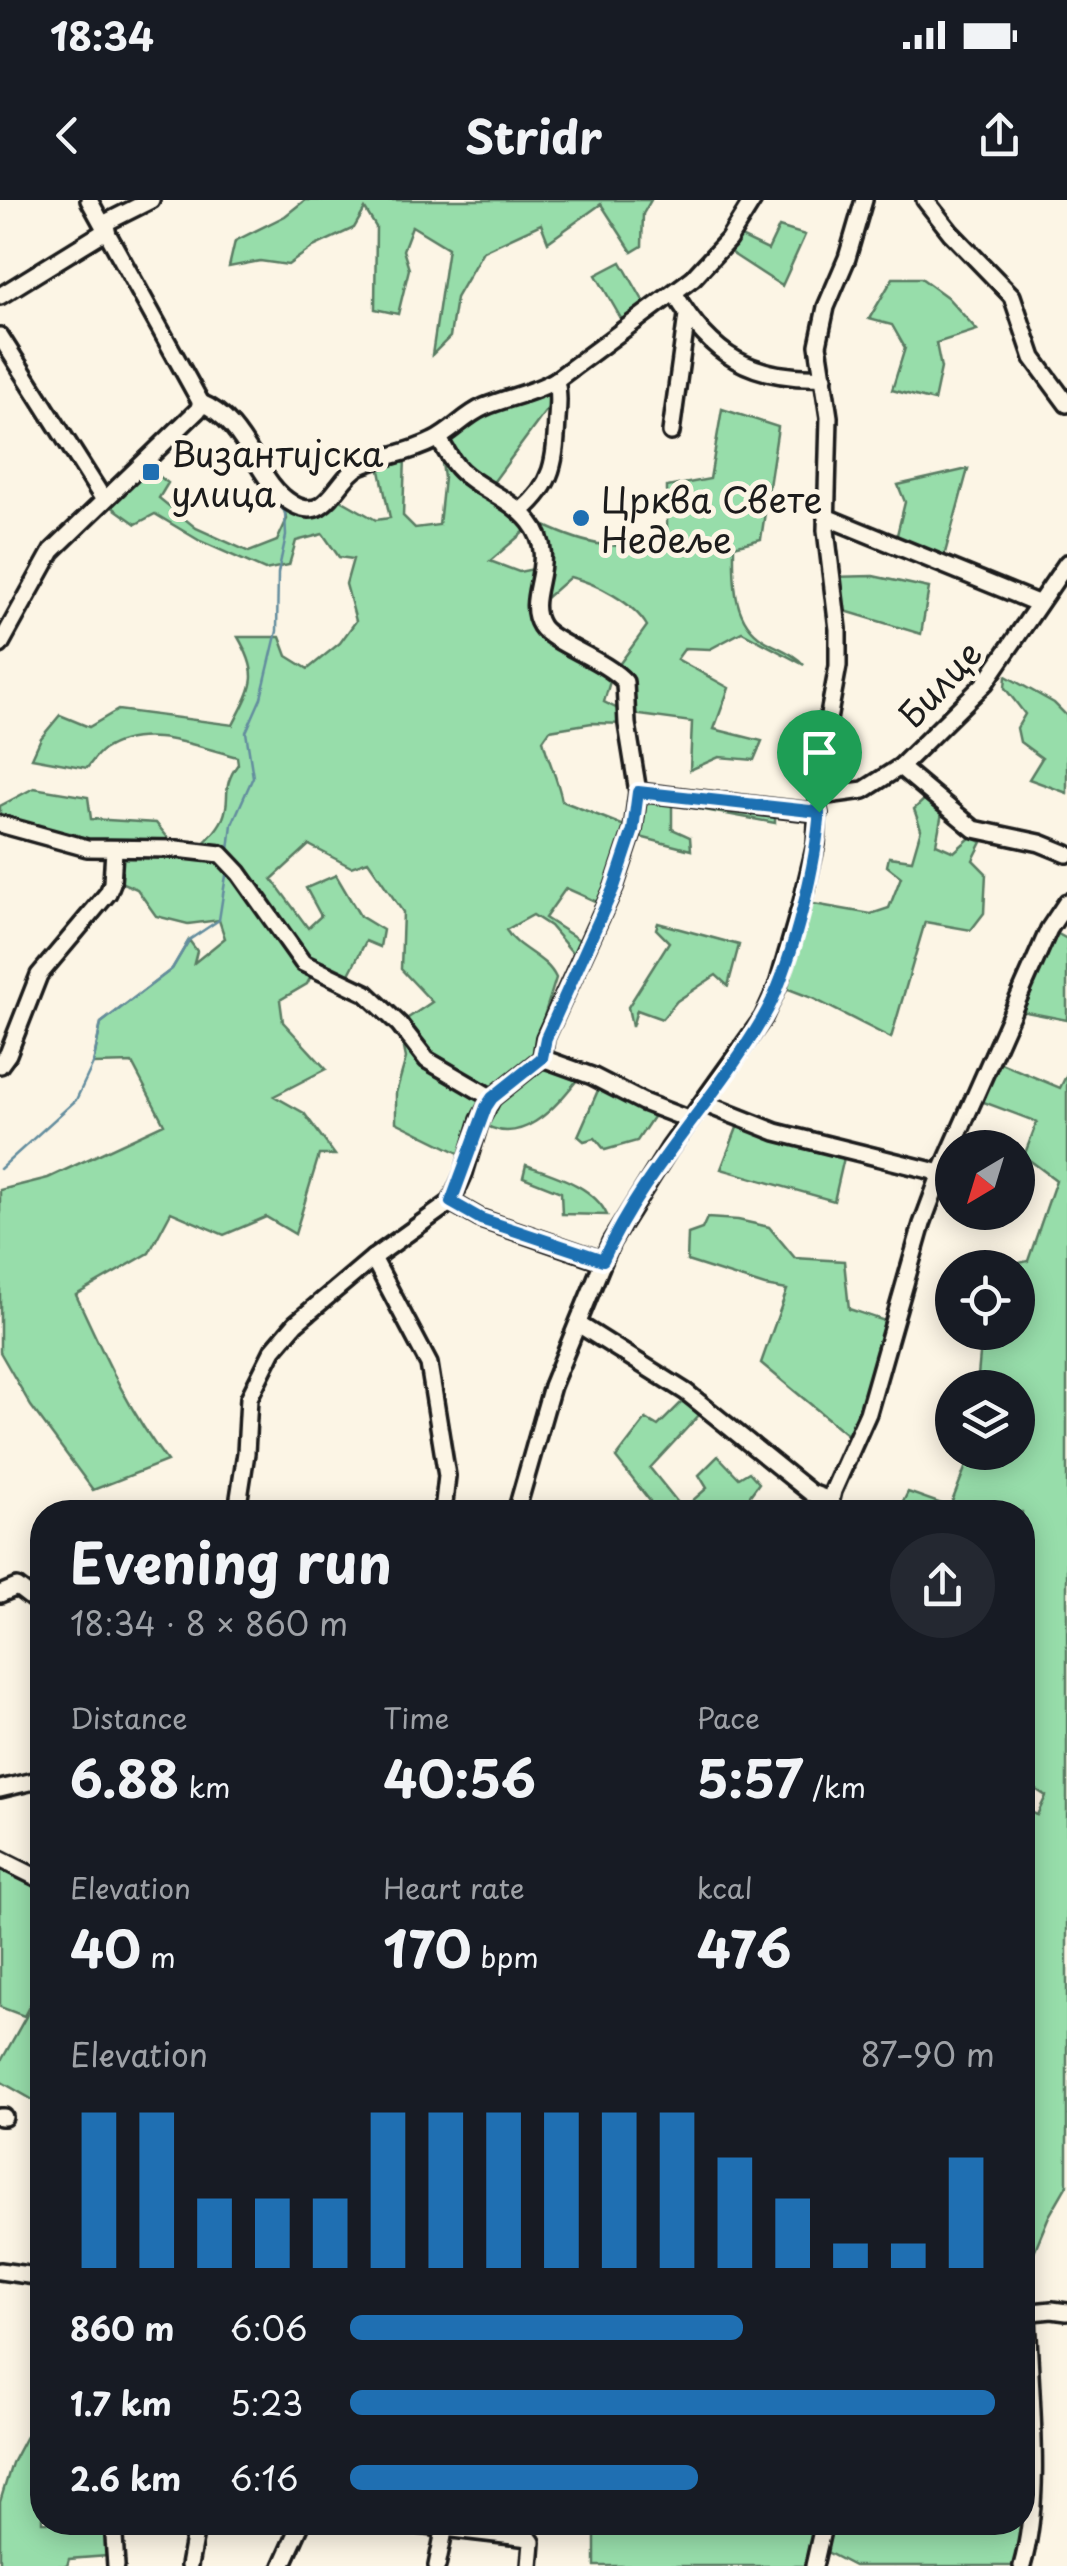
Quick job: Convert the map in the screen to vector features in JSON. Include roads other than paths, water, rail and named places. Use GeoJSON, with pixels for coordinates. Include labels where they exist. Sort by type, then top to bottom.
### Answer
{"type":"FeatureCollection","features":[{"type":"Feature","properties":{"kind":"street"},"geometry":{"type":"LineString","coordinates":[[89,200],[201,403],[230,424],[288,500],[305,509],[325,504],[356,468],[439,438],[472,412],[556,380],[675,294],[720,250],[754,200]]}},
{"type":"Feature","properties":{"kind":"street"},"geometry":{"type":"LineString","coordinates":[[0,296],[151,200]]}},
{"type":"Feature","properties":{"kind":"street"},"geometry":{"type":"LineString","coordinates":[[519,1500],[549,1394],[603,1260],[634,1202],[752,1035],[774,996],[811,867],[820,763],[838,666],[826,516],[830,430],[819,332],[864,200]]}},
{"type":"Feature","properties":{"kind":"street"},"geometry":{"type":"LineString","coordinates":[[925,200],[1012,296],[1033,358],[1067,404]]}},
{"type":"Feature","properties":{"kind":"street"},"geometry":{"type":"LineString","coordinates":[[675,294],[713,345],[746,366],[781,376],[824,377]]}},
{"type":"Feature","properties":{"kind":"street"},"geometry":{"type":"LineString","coordinates":[[671,432],[687,315]]}},
{"type":"Feature","properties":{"kind":"street"},"geometry":{"type":"LineString","coordinates":[[0,336],[104,500]]}},
{"type":"Feature","properties":{"kind":"street"},"geometry":{"type":"LineString","coordinates":[[521,512],[544,488],[556,449],[556,380]]}},
{"type":"Feature","properties":{"kind":"street"},"geometry":{"type":"LineString","coordinates":[[0,645],[52,551],[201,403]]}},
{"type":"Feature","properties":{"kind":"street"},"geometry":{"type":"LineString","coordinates":[[239,1500],[249,1398],[266,1360],[296,1322],[372,1258],[451,1202],[480,1120],[492,1098],[542,1058],[546,1038],[614,887],[633,830],[638,792],[627,724],[627,685],[618,674],[550,635],[539,624],[536,606],[543,546],[535,528],[521,512],[462,472],[439,438]]}},
{"type":"Feature","properties":{"kind":"street"},"geometry":{"type":"LineString","coordinates":[[826,516],[1037,603]]}},
{"type":"Feature","properties":{"kind":"street","name":"Билце"},"geometry":{"type":"LineString","coordinates":[[638,792],[819,804],[864,790],[900,767],[984,684],[1012,648],[1037,603],[1059,587],[1067,563]]}},
{"type":"Feature","properties":{"kind":"street"},"geometry":{"type":"LineString","coordinates":[[900,767],[968,825],[1040,842],[1067,854]]}},
{"type":"Feature","properties":{"kind":"street"},"geometry":{"type":"LineString","coordinates":[[0,824],[80,846],[221,854],[304,963],[366,992],[428,1060],[492,1098]]}},
{"type":"Feature","properties":{"kind":"street"},"geometry":{"type":"LineString","coordinates":[[0,1065],[46,964],[108,893],[114,850]]}},
{"type":"Feature","properties":{"kind":"street"},"geometry":{"type":"LineString","coordinates":[[959,1130],[1049,929],[1067,902]]}},
{"type":"Feature","properties":{"kind":"street"},"geometry":{"type":"LineString","coordinates":[[542,1058],[690,1120]]}},
{"type":"Feature","properties":{"kind":"street"},"geometry":{"type":"LineString","coordinates":[[704,1103],[776,1132],[935,1171]]}},
{"type":"Feature","properties":{"kind":"street"},"geometry":{"type":"LineString","coordinates":[[832,1500],[866,1419],[935,1186]]}},
{"type":"Feature","properties":{"kind":"street"},"geometry":{"type":"LineString","coordinates":[[451,1202],[481,1219],[603,1260]]}},
{"type":"Feature","properties":{"kind":"street"},"geometry":{"type":"LineString","coordinates":[[372,1258],[429,1364],[447,1476],[444,1500]]}},
{"type":"Feature","properties":{"kind":"street"},"geometry":{"type":"LineString","coordinates":[[578,1324],[674,1384],[821,1500]]}},
{"type":"Feature","properties":{"kind":"street"},"geometry":{"type":"LineString","coordinates":[[0,1594],[17,1586],[30,1596]]}},
{"type":"Feature","properties":{"kind":"street"},"geometry":{"type":"LineString","coordinates":[[1,1787],[30,1781]]}},
{"type":"Feature","properties":{"kind":"street"},"geometry":{"type":"LineString","coordinates":[[0,1860],[30,1874]]}},
{"type":"Feature","properties":{"kind":"street"},"geometry":{"type":"LineString","coordinates":[[0,2271],[30,2275]]}},
{"type":"Feature","properties":{"kind":"street"},"geometry":{"type":"LineString","coordinates":[[1035,2313],[1067,2312]]}},
{"type":"Feature","properties":{"kind":"street"},"geometry":{"type":"LineString","coordinates":[[114,2535],[116,2566]]}},
{"type":"Feature","properties":{"kind":"street"},"geometry":{"type":"LineString","coordinates":[[189,2566],[195,2535]]}},
{"type":"Feature","properties":{"kind":"street"},"geometry":{"type":"LineString","coordinates":[[282,2566],[296,2535]]}},
{"type":"Feature","properties":{"kind":"street"},"geometry":{"type":"LineString","coordinates":[[437,2566],[443,2535]]}},
{"type":"Feature","properties":{"kind":"street"},"geometry":{"type":"LineString","coordinates":[[495,2535],[532,2542],[530,2566]]}},
{"type":"Feature","properties":{"kind":"street"},"geometry":{"type":"LineString","coordinates":[[814,2566],[821,2535]]}},
{"type":"Feature","properties":{"kind":"street"},"geometry":{"type":"LineString","coordinates":[[1022,2566],[1028,2535]]}},
{"type":"Feature","properties":{"kind":"waterway"},"geometry":{"type":"LineString","coordinates":[[229,850],[232,824],[253,777],[246,732],[261,698],[277,631],[285,512],[267,491]]}},
{"type":"Feature","properties":{"kind":"waterway"},"geometry":{"type":"LineString","coordinates":[[0,1169],[76,1100],[93,1064],[101,1023],[172,969],[189,940],[219,920],[227,869]]}},
{"type":"Feature","properties":{"kind":"place","name":"Византијска улица"},"geometry":{"type":"Point","coordinates":[151,472]}},
{"type":"Feature","properties":{"kind":"place","name":"Црква Свете Недеље"},"geometry":{"type":"Point","coordinates":[581,518]}}]}
